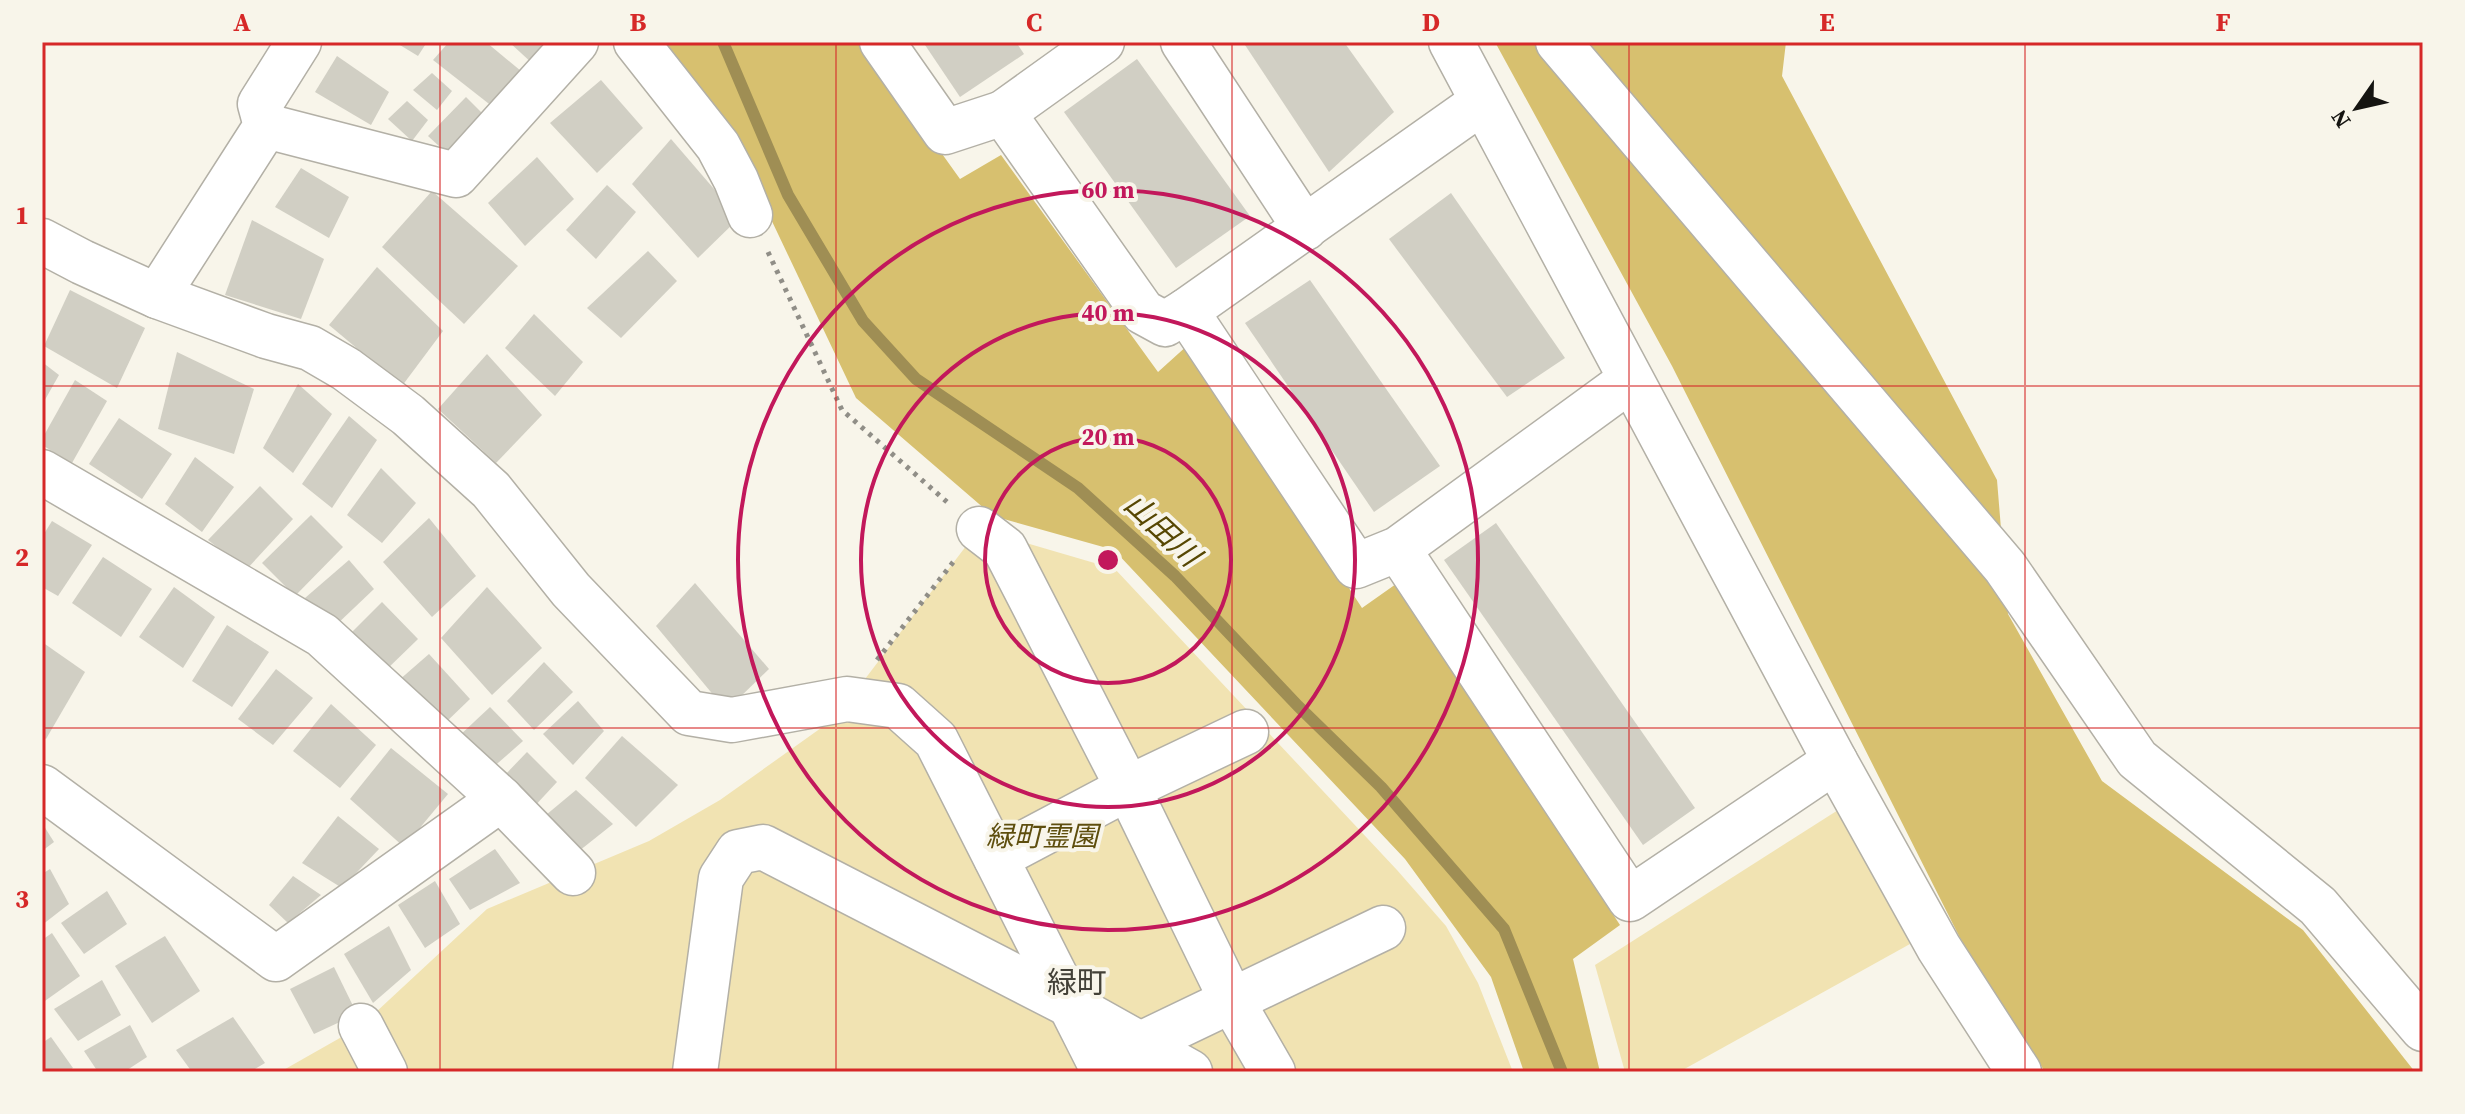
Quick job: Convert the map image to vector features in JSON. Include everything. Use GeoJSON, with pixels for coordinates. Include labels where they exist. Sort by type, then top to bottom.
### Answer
{"type":"FeatureCollection","features":[{"type":"Feature","properties":{"kind":"street"},"geometry":{"type":"LineString","coordinates":[[157,296],[266,126],[260,104],[299,42]]}},
{"type":"Feature","properties":{"kind":"street"},"geometry":{"type":"LineString","coordinates":[[266,126],[456,175],[576,42]]}},
{"type":"Feature","properties":{"kind":"street"},"geometry":{"type":"LineString","coordinates":[[636,42],[718,146],[750,215]]}},
{"type":"Feature","properties":{"kind":"street"},"geometry":{"type":"LineString","coordinates":[[882,42],[945,132],[1003,113],[1102,42]]}},
{"type":"Feature","properties":{"kind":"street"},"geometry":{"type":"LineString","coordinates":[[1183,42],[1305,228]]}},
{"type":"Feature","properties":{"kind":"street"},"geometry":{"type":"LineString","coordinates":[[1451,42],[1835,761],[1939,948],[2019,1072]]}},
{"type":"Feature","properties":{"kind":"street"},"geometry":{"type":"LineString","coordinates":[[1558,42],[2005,567],[2137,759],[2318,906],[2423,1029]]}},
{"type":"Feature","properties":{"kind":"street"},"geometry":{"type":"LineString","coordinates":[[1003,113],[1143,312],[1165,324],[1482,102]]}},
{"type":"Feature","properties":{"kind":"street"},"geometry":{"type":"LineString","coordinates":[[42,241],[157,296],[266,336],[310,348],[346,369],[408,415],[491,490],[571,590],[689,713],[732,720],[847,699],[898,706],[936,740],[1070,1005],[1095,1069],[1383,928]]}},
{"type":"Feature","properties":{"kind":"street"},"geometry":{"type":"LineString","coordinates":[[1186,311],[1356,566],[1398,549],[1630,380]]}},
{"type":"Feature","properties":{"kind":"street"},"geometry":{"type":"LineString","coordinates":[[42,472],[322,635],[501,799],[573,873]]}},
{"type":"Feature","properties":{"kind":"street"},"geometry":{"type":"LineString","coordinates":[[979,529],[1005,549],[1128,788],[1232,1001],[1273,1072]]}},
{"type":"Feature","properties":{"kind":"street"},"geometry":{"type":"LineString","coordinates":[[1398,549],[1630,899],[1835,761]]}},
{"type":"Feature","properties":{"kind":"street"},"geometry":{"type":"LineString","coordinates":[[996,858],[1128,788],[1246,732]]}},
{"type":"Feature","properties":{"kind":"street"},"geometry":{"type":"LineString","coordinates":[[42,787],[276,959],[501,799]]}},
{"type":"Feature","properties":{"kind":"street"},"geometry":{"type":"LineString","coordinates":[[695,1072],[721,878],[738,852],[763,847],[1070,1005],[1190,1072]]}},
{"type":"Feature","properties":{"kind":"street"},"geometry":{"type":"LineString","coordinates":[[361,1026],[385,1072]]}},
{"type":"Feature","properties":{"kind":"path"},"geometry":{"type":"LineString","coordinates":[[750,215],[842,410],[979,529],[847,699]]}},
{"type":"Feature","properties":{"kind":"green space","name":"緑町霊園"},"geometry":{"type":"Polygon","coordinates":[[[979,529],[1115,569],[1446,926],[1478,983],[1513,1072],[280,1072],[361,1026],[487,909],[649,841],[720,800],[821,728],[865,679],[979,529]]]}},
{"type":"Feature","properties":{"kind":"green space"},"geometry":{"type":"Polygon","coordinates":[[[1846,805],[1910,944],[1679,1072],[1625,1072],[1595,965],[1846,805]]]}},
{"type":"Feature","properties":{"kind":"shaded area"},"geometry":{"type":"Polygon","coordinates":[[[661,42],[862,42],[960,179],[1001,155],[1158,372],[1189,344],[1362,608],[1396,584],[1620,925],[1573,959],[1600,1072],[1524,1072],[1491,977],[1405,859],[1114,550],[993,516],[856,398],[730,133],[661,42]]]}},
{"type":"Feature","properties":{"kind":"shaded area"},"geometry":{"type":"Polygon","coordinates":[[[1495,42],[1786,42],[1782,76],[1997,480],[2008,614],[2102,781],[2303,930],[2415,1072],[2045,1072],[1960,938],[1672,366],[1495,42]]]}},
{"type":"Feature","properties":{"kind":"building"},"geometry":{"type":"Polygon","coordinates":[[[395,42],[427,42],[418,56],[395,42]]]}},
{"type":"Feature","properties":{"kind":"building"},"geometry":{"type":"Polygon","coordinates":[[[449,42],[486,42],[521,71],[493,107],[433,60],[449,42]]]}},
{"type":"Feature","properties":{"kind":"building"},"geometry":{"type":"Polygon","coordinates":[[[509,42],[551,42],[533,64],[509,42]]]}},
{"type":"Feature","properties":{"kind":"building"},"geometry":{"type":"Polygon","coordinates":[[[923,42],[1016,42],[1024,54],[960,97],[923,42]]]}},
{"type":"Feature","properties":{"kind":"building"},"geometry":{"type":"Polygon","coordinates":[[[1243,42],[1344,42],[1394,112],[1329,172],[1243,42]]]}},
{"type":"Feature","properties":{"kind":"building"},"geometry":{"type":"Polygon","coordinates":[[[337,56],[389,92],[371,125],[315,92],[337,56]]]}},
{"type":"Feature","properties":{"kind":"building"},"geometry":{"type":"Polygon","coordinates":[[[1137,59],[1250,216],[1176,268],[1064,112],[1137,59]]]}},
{"type":"Feature","properties":{"kind":"building"},"geometry":{"type":"Polygon","coordinates":[[[432,73],[452,91],[437,110],[413,90],[432,73]]]}},
{"type":"Feature","properties":{"kind":"building"},"geometry":{"type":"Polygon","coordinates":[[[601,80],[643,128],[597,173],[550,123],[601,80]]]}},
{"type":"Feature","properties":{"kind":"building"},"geometry":{"type":"Polygon","coordinates":[[[466,97],[487,118],[451,157],[428,136],[466,97]]]}},
{"type":"Feature","properties":{"kind":"building"},"geometry":{"type":"Polygon","coordinates":[[[407,101],[428,120],[412,141],[388,119],[407,101]]]}},
{"type":"Feature","properties":{"kind":"building"},"geometry":{"type":"Polygon","coordinates":[[[671,139],[739,218],[698,258],[632,184],[671,139]]]}},
{"type":"Feature","properties":{"kind":"building"},"geometry":{"type":"Polygon","coordinates":[[[537,157],[574,199],[525,246],[488,203],[537,157]]]}},
{"type":"Feature","properties":{"kind":"building"},"geometry":{"type":"Polygon","coordinates":[[[301,168],[349,197],[329,238],[275,207],[301,168]]]}},
{"type":"Feature","properties":{"kind":"building"},"geometry":{"type":"Polygon","coordinates":[[[607,185],[636,212],[596,259],[566,230],[607,185]]]}},
{"type":"Feature","properties":{"kind":"building"},"geometry":{"type":"Polygon","coordinates":[[[432,191],[518,266],[464,324],[382,247],[432,191]]]}},
{"type":"Feature","properties":{"kind":"building"},"geometry":{"type":"Polygon","coordinates":[[[1451,193],[1565,358],[1507,397],[1389,239],[1451,193]]]}},
{"type":"Feature","properties":{"kind":"building"},"geometry":{"type":"Polygon","coordinates":[[[252,220],[324,259],[301,319],[225,295],[252,220]]]}},
{"type":"Feature","properties":{"kind":"building"},"geometry":{"type":"Polygon","coordinates":[[[648,251],[677,281],[621,338],[587,308],[648,251]]]}},
{"type":"Feature","properties":{"kind":"building"},"geometry":{"type":"Polygon","coordinates":[[[377,267],[443,331],[402,386],[329,325],[377,267]]]}},
{"type":"Feature","properties":{"kind":"building"},"geometry":{"type":"Polygon","coordinates":[[[1310,280],[1440,466],[1374,512],[1245,323],[1310,280]]]}},
{"type":"Feature","properties":{"kind":"building"},"geometry":{"type":"Polygon","coordinates":[[[70,290],[145,328],[117,388],[44,346],[70,290]]]}},
{"type":"Feature","properties":{"kind":"building"},"geometry":{"type":"Polygon","coordinates":[[[534,314],[583,362],[555,396],[505,348],[534,314]]]}},
{"type":"Feature","properties":{"kind":"building"},"geometry":{"type":"Polygon","coordinates":[[[177,352],[254,389],[234,454],[158,429],[177,352]]]}},
{"type":"Feature","properties":{"kind":"building"},"geometry":{"type":"Polygon","coordinates":[[[487,354],[542,415],[496,463],[438,409],[487,354]]]}},
{"type":"Feature","properties":{"kind":"building"},"geometry":{"type":"Polygon","coordinates":[[[42,362],[59,375],[42,405],[42,362]]]}},
{"type":"Feature","properties":{"kind":"building"},"geometry":{"type":"Polygon","coordinates":[[[75,380],[107,401],[72,463],[42,445],[42,439],[75,380]]]}},
{"type":"Feature","properties":{"kind":"building"},"geometry":{"type":"Polygon","coordinates":[[[298,384],[332,414],[293,473],[263,448],[298,384]]]}},
{"type":"Feature","properties":{"kind":"building"},"geometry":{"type":"Polygon","coordinates":[[[349,416],[377,440],[332,508],[302,484],[349,416]]]}},
{"type":"Feature","properties":{"kind":"building"},"geometry":{"type":"Polygon","coordinates":[[[119,418],[172,454],[142,499],[89,464],[119,418]]]}},
{"type":"Feature","properties":{"kind":"building"},"geometry":{"type":"Polygon","coordinates":[[[195,457],[234,487],[202,532],[165,504],[195,457]]]}},
{"type":"Feature","properties":{"kind":"building"},"geometry":{"type":"Polygon","coordinates":[[[381,468],[416,503],[382,543],[347,515],[381,468]]]}},
{"type":"Feature","properties":{"kind":"building"},"geometry":{"type":"Polygon","coordinates":[[[260,486],[293,519],[246,570],[208,540],[260,486]]]}},
{"type":"Feature","properties":{"kind":"building"},"geometry":{"type":"Polygon","coordinates":[[[311,515],[343,547],[295,596],[262,563],[311,515]]]}},
{"type":"Feature","properties":{"kind":"building"},"geometry":{"type":"Polygon","coordinates":[[[429,518],[476,576],[432,617],[383,562],[429,518]]]}},
{"type":"Feature","properties":{"kind":"building"},"geometry":{"type":"Polygon","coordinates":[[[52,521],[92,545],[58,596],[42,587],[42,537],[52,521]]]}},
{"type":"Feature","properties":{"kind":"building"},"geometry":{"type":"Polygon","coordinates":[[[1496,523],[1695,808],[1643,845],[1444,560],[1496,523]]]}},
{"type":"Feature","properties":{"kind":"building"},"geometry":{"type":"Polygon","coordinates":[[[103,557],[152,589],[121,637],[72,603],[103,557]]]}},
{"type":"Feature","properties":{"kind":"building"},"geometry":{"type":"Polygon","coordinates":[[[349,560],[374,589],[334,627],[305,598],[349,560]]]}},
{"type":"Feature","properties":{"kind":"building"},"geometry":{"type":"Polygon","coordinates":[[[695,583],[769,669],[735,702],[715,697],[656,626],[695,583]]]}},
{"type":"Feature","properties":{"kind":"building"},"geometry":{"type":"Polygon","coordinates":[[[174,587],[215,617],[183,668],[139,637],[174,587]]]}},
{"type":"Feature","properties":{"kind":"building"},"geometry":{"type":"Polygon","coordinates":[[[487,587],[542,648],[492,695],[441,638],[487,587]]]}},
{"type":"Feature","properties":{"kind":"building"},"geometry":{"type":"Polygon","coordinates":[[[382,602],[418,639],[385,671],[349,635],[382,602]]]}},
{"type":"Feature","properties":{"kind":"building"},"geometry":{"type":"Polygon","coordinates":[[[227,625],[269,652],[232,707],[192,681],[227,625]]]}},
{"type":"Feature","properties":{"kind":"building"},"geometry":{"type":"Polygon","coordinates":[[[42,642],[85,672],[46,739],[42,736],[42,642]]]}},
{"type":"Feature","properties":{"kind":"building"},"geometry":{"type":"Polygon","coordinates":[[[429,654],[470,699],[443,725],[398,681],[429,654]]]}},
{"type":"Feature","properties":{"kind":"building"},"geometry":{"type":"Polygon","coordinates":[[[544,662],[573,692],[534,730],[507,701],[544,662]]]}},
{"type":"Feature","properties":{"kind":"building"},"geometry":{"type":"Polygon","coordinates":[[[276,669],[313,698],[273,745],[238,719],[276,669]]]}},
{"type":"Feature","properties":{"kind":"building"},"geometry":{"type":"Polygon","coordinates":[[[578,701],[604,731],[573,765],[543,734],[578,701]]]}},
{"type":"Feature","properties":{"kind":"building"},"geometry":{"type":"Polygon","coordinates":[[[331,704],[376,745],[340,788],[293,751],[331,704]]]}},
{"type":"Feature","properties":{"kind":"building"},"geometry":{"type":"Polygon","coordinates":[[[490,707],[523,741],[490,770],[458,737],[490,707]]]}},
{"type":"Feature","properties":{"kind":"building"},"geometry":{"type":"Polygon","coordinates":[[[622,736],[678,785],[636,827],[585,778],[622,736]]]}},
{"type":"Feature","properties":{"kind":"building"},"geometry":{"type":"Polygon","coordinates":[[[391,748],[448,794],[404,847],[350,799],[391,748]]]}},
{"type":"Feature","properties":{"kind":"building"},"geometry":{"type":"Polygon","coordinates":[[[527,752],[557,782],[532,809],[501,779],[527,752]]]}},
{"type":"Feature","properties":{"kind":"building"},"geometry":{"type":"Polygon","coordinates":[[[576,790],[613,824],[579,851],[546,815],[576,790]]]}},
{"type":"Feature","properties":{"kind":"building"},"geometry":{"type":"Polygon","coordinates":[[[338,816],[379,849],[342,888],[302,863],[338,816]]]}},
{"type":"Feature","properties":{"kind":"building"},"geometry":{"type":"Polygon","coordinates":[[[42,823],[54,842],[42,851],[42,823]]]}},
{"type":"Feature","properties":{"kind":"building"},"geometry":{"type":"Polygon","coordinates":[[[495,849],[520,883],[470,910],[449,879],[495,849]]]}},
{"type":"Feature","properties":{"kind":"building"},"geometry":{"type":"Polygon","coordinates":[[[50,869],[69,904],[42,925],[42,874],[50,869]]]}},
{"type":"Feature","properties":{"kind":"building"},"geometry":{"type":"Polygon","coordinates":[[[293,876],[321,895],[288,923],[269,905],[293,876]]]}},
{"type":"Feature","properties":{"kind":"building"},"geometry":{"type":"Polygon","coordinates":[[[435,881],[460,924],[425,948],[398,905],[435,881]]]}},
{"type":"Feature","properties":{"kind":"building"},"geometry":{"type":"Polygon","coordinates":[[[107,891],[127,924],[84,954],[61,923],[107,891]]]}},
{"type":"Feature","properties":{"kind":"building"},"geometry":{"type":"Polygon","coordinates":[[[389,926],[411,970],[373,1003],[344,954],[389,926]]]}},
{"type":"Feature","properties":{"kind":"building"},"geometry":{"type":"Polygon","coordinates":[[[52,933],[80,976],[42,1003],[42,940],[52,933]]]}},
{"type":"Feature","properties":{"kind":"building"},"geometry":{"type":"Polygon","coordinates":[[[165,936],[200,991],[152,1023],[115,966],[165,936]]]}},
{"type":"Feature","properties":{"kind":"building"},"geometry":{"type":"Polygon","coordinates":[[[334,967],[357,1014],[314,1034],[290,989],[334,967]]]}},
{"type":"Feature","properties":{"kind":"building"},"geometry":{"type":"Polygon","coordinates":[[[102,980],[121,1015],[78,1041],[54,1009],[102,980]]]}},
{"type":"Feature","properties":{"kind":"building"},"geometry":{"type":"Polygon","coordinates":[[[233,1017],[265,1063],[250,1072],[192,1072],[176,1050],[233,1017]]]}},
{"type":"Feature","properties":{"kind":"building"},"geometry":{"type":"Polygon","coordinates":[[[130,1025],[147,1057],[124,1072],[98,1072],[84,1051],[130,1025]]]}},
{"type":"Feature","properties":{"kind":"building"},"geometry":{"type":"Polygon","coordinates":[[[51,1037],[73,1068],[67,1072],[42,1072],[42,1043],[51,1037]]]}},
{"type":"Feature","properties":{"kind":"waterway","name":"山田川"},"geometry":{"type":"LineString","coordinates":[[723,42],[788,195],[863,321],[916,379],[1078,488],[1175,576],[1298,706],[1381,787],[1504,929],[1562,1072]]}},
{"type":"Feature","properties":{"kind":"district","name":"緑町"},"geometry":{"type":"Point","coordinates":[1077,983]}}]}
